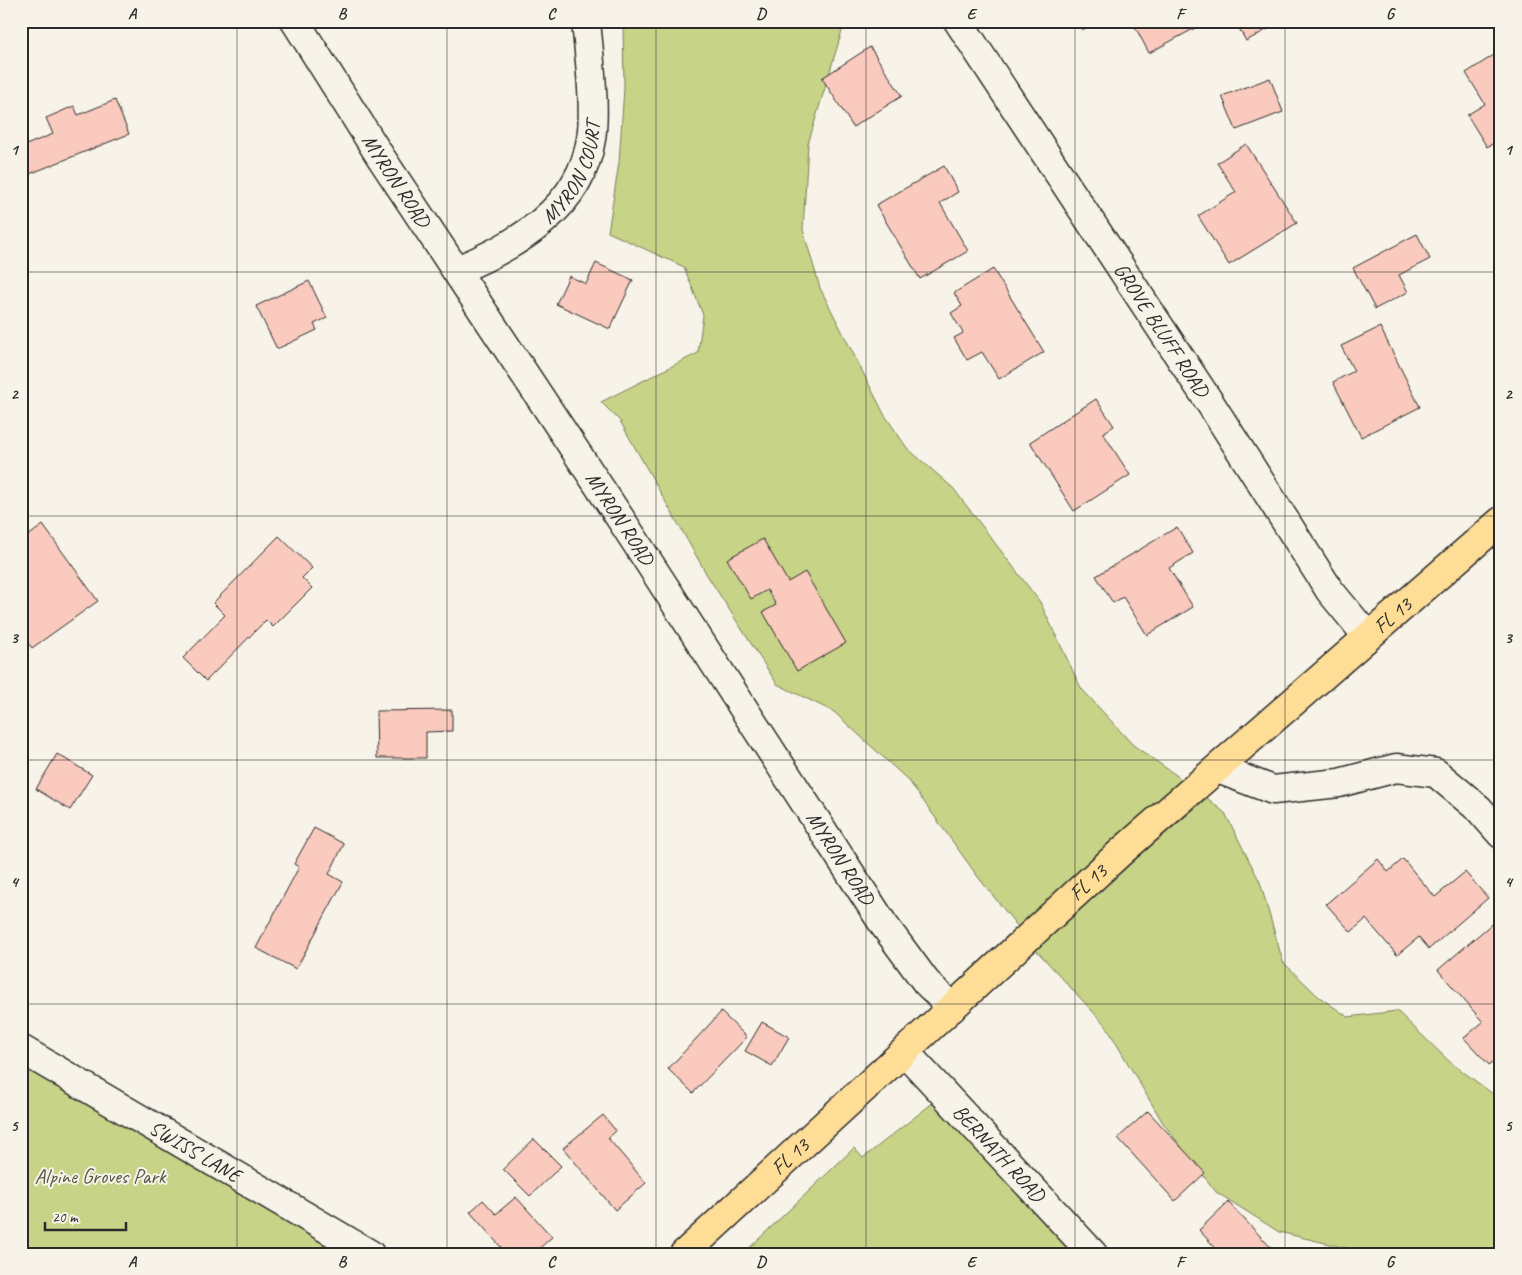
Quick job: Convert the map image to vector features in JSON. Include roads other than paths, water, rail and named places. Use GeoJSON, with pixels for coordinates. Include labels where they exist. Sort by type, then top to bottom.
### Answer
{"type":"FeatureCollection","features":[{"type":"Feature","properties":{"kind":"main road","name":"FL 13"},"geometry":{"type":"LineString","coordinates":[[684,1254],[1122,851],[1501,521]]}},
{"type":"Feature","properties":{"kind":"street","name":"MYRON ROAD"},"geometry":{"type":"LineString","coordinates":[[295,21],[380,156],[457,270],[884,925],[926,982],[952,1008]]}},
{"type":"Feature","properties":{"kind":"street","name":"MYRON COURT"},"geometry":{"type":"LineString","coordinates":[[457,270],[488,257],[526,234],[552,213],[572,192],[585,165],[592,138],[591,76],[586,21]]}},
{"type":"Feature","properties":{"kind":"street","name":"GROVE BLUFF ROAD"},"geometry":{"type":"LineString","coordinates":[[958,21],[1212,406],[1330,591],[1368,637]]}},
{"type":"Feature","properties":{"kind":"street"},"geometry":{"type":"LineString","coordinates":[[1218,769],[1273,790],[1339,783],[1396,768],[1436,773],[1479,808],[1501,834]]}},
{"type":"Feature","properties":{"kind":"street","name":"SWISS LANE"},"geometry":{"type":"LineString","coordinates":[[21,1049],[370,1254]]}},
{"type":"Feature","properties":{"kind":"street","name":"BERNATH ROAD"},"geometry":{"type":"LineString","coordinates":[[905,1052],[1093,1254]]}},
{"type":"Feature","properties":{"kind":"park label","name":"Alpine Groves Park"},"geometry":{"type":"Point","coordinates":[100,1176]}}]}
